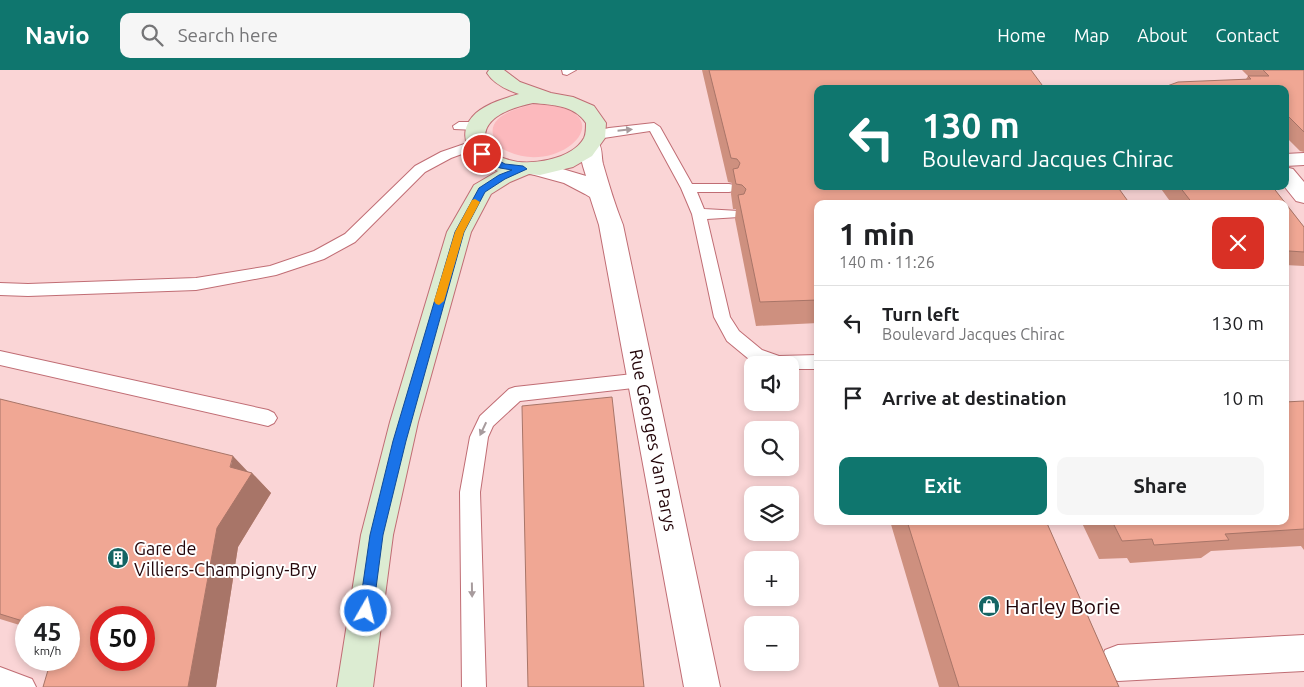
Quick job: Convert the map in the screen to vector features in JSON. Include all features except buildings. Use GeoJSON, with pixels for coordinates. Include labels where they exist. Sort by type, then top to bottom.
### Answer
{"type":"FeatureCollection","features":[{"type":"Feature","properties":{"kind":"main road"},"geometry":{"type":"LineString","coordinates":[[355,687],[377,535],[404,422],[459,232],[482,190],[502,177],[531,169],[558,166],[574,159],[594,140],[597,124],[588,111],[572,102],[526,92],[514,86],[495,71]]}},
{"type":"Feature","properties":{"kind":"main road"},"geometry":{"type":"LineString","coordinates":[[492,110],[496,95],[495,71]]}},
{"type":"Feature","properties":{"kind":"main road"},"geometry":{"type":"LineString","coordinates":[[482,190],[473,138],[483,118],[492,110],[518,100],[548,97]]}},
{"type":"Feature","properties":{"kind":"main road"},"geometry":{"type":"LineString","coordinates":[[473,138],[503,166],[531,169]]}},
{"type":"Feature","properties":{"kind":"street","name":"Rue Georges Van Parys"},"geometry":{"type":"LineString","coordinates":[[594,140],[592,162],[600,183],[600,194],[611,225],[702,687]]}},
{"type":"Feature","properties":{"kind":"street"},"geometry":{"type":"LineString","coordinates":[[1289,160],[1304,159]]}},
{"type":"Feature","properties":{"kind":"street"},"geometry":{"type":"LineString","coordinates":[[531,169],[574,178],[588,184],[600,194]]}},
{"type":"Feature","properties":{"kind":"street"},"geometry":{"type":"LineString","coordinates":[[1289,179],[1304,196]]}},
{"type":"Feature","properties":{"kind":"street"},"geometry":{"type":"LineString","coordinates":[[1118,664],[1304,653]]}},
{"type":"Feature","properties":{"kind":"lane"},"geometry":{"type":"LineString","coordinates":[[594,140],[615,131],[654,127],[688,188],[699,214],[722,317],[733,336],[756,354],[778,363],[814,362]]}},
{"type":"Feature","properties":{"kind":"lane"},"geometry":{"type":"LineString","coordinates":[[0,288],[28,290],[196,284],[271,271],[319,255],[350,238],[420,169],[473,138]]}},
{"type":"Feature","properties":{"kind":"lane"},"geometry":{"type":"LineString","coordinates":[[688,188],[730,188]]}},
{"type":"Feature","properties":{"kind":"lane"},"geometry":{"type":"LineString","coordinates":[[699,214],[734,214]]}},
{"type":"Feature","properties":{"kind":"lane"},"geometry":{"type":"LineString","coordinates":[[0,358],[268,418]]}},
{"type":"Feature","properties":{"kind":"lane"},"geometry":{"type":"LineString","coordinates":[[474,687],[470,492],[479,438],[486,421],[515,394],[642,380]]}},
{"type":"Feature","properties":{"kind":"lane"},"geometry":{"type":"LineString","coordinates":[[0,680],[24,687]]}},
{"type":"Feature","properties":{"kind":"shaded area"},"geometry":{"type":"Polygon","coordinates":[[[536,104],[564,108],[578,117],[582,128],[577,139],[565,149],[548,156],[528,157],[501,148],[494,138],[493,130],[495,123],[499,118],[514,110],[536,104]]]}},
{"type":"Feature","properties":{"kind":"slow traffic"},"geometry":{"type":"LineString","coordinates":[[439,301],[459,232],[475,202]]}},
{"type":"Feature","properties":{"kind":"place","name":"Gare de Villiers-Champigny-Bry"},"geometry":{"type":"Point","coordinates":[118,558]}},
{"type":"Feature","properties":{"kind":"place","name":"Harley Borie"},"geometry":{"type":"Point","coordinates":[989,606]}},
{"type":"Feature","properties":{"kind":"route"},"geometry":{"type":"LineString","coordinates":[[366,611],[377,535],[404,422],[459,232],[482,190],[502,177],[523,169],[503,166],[482,154]]}}]}
